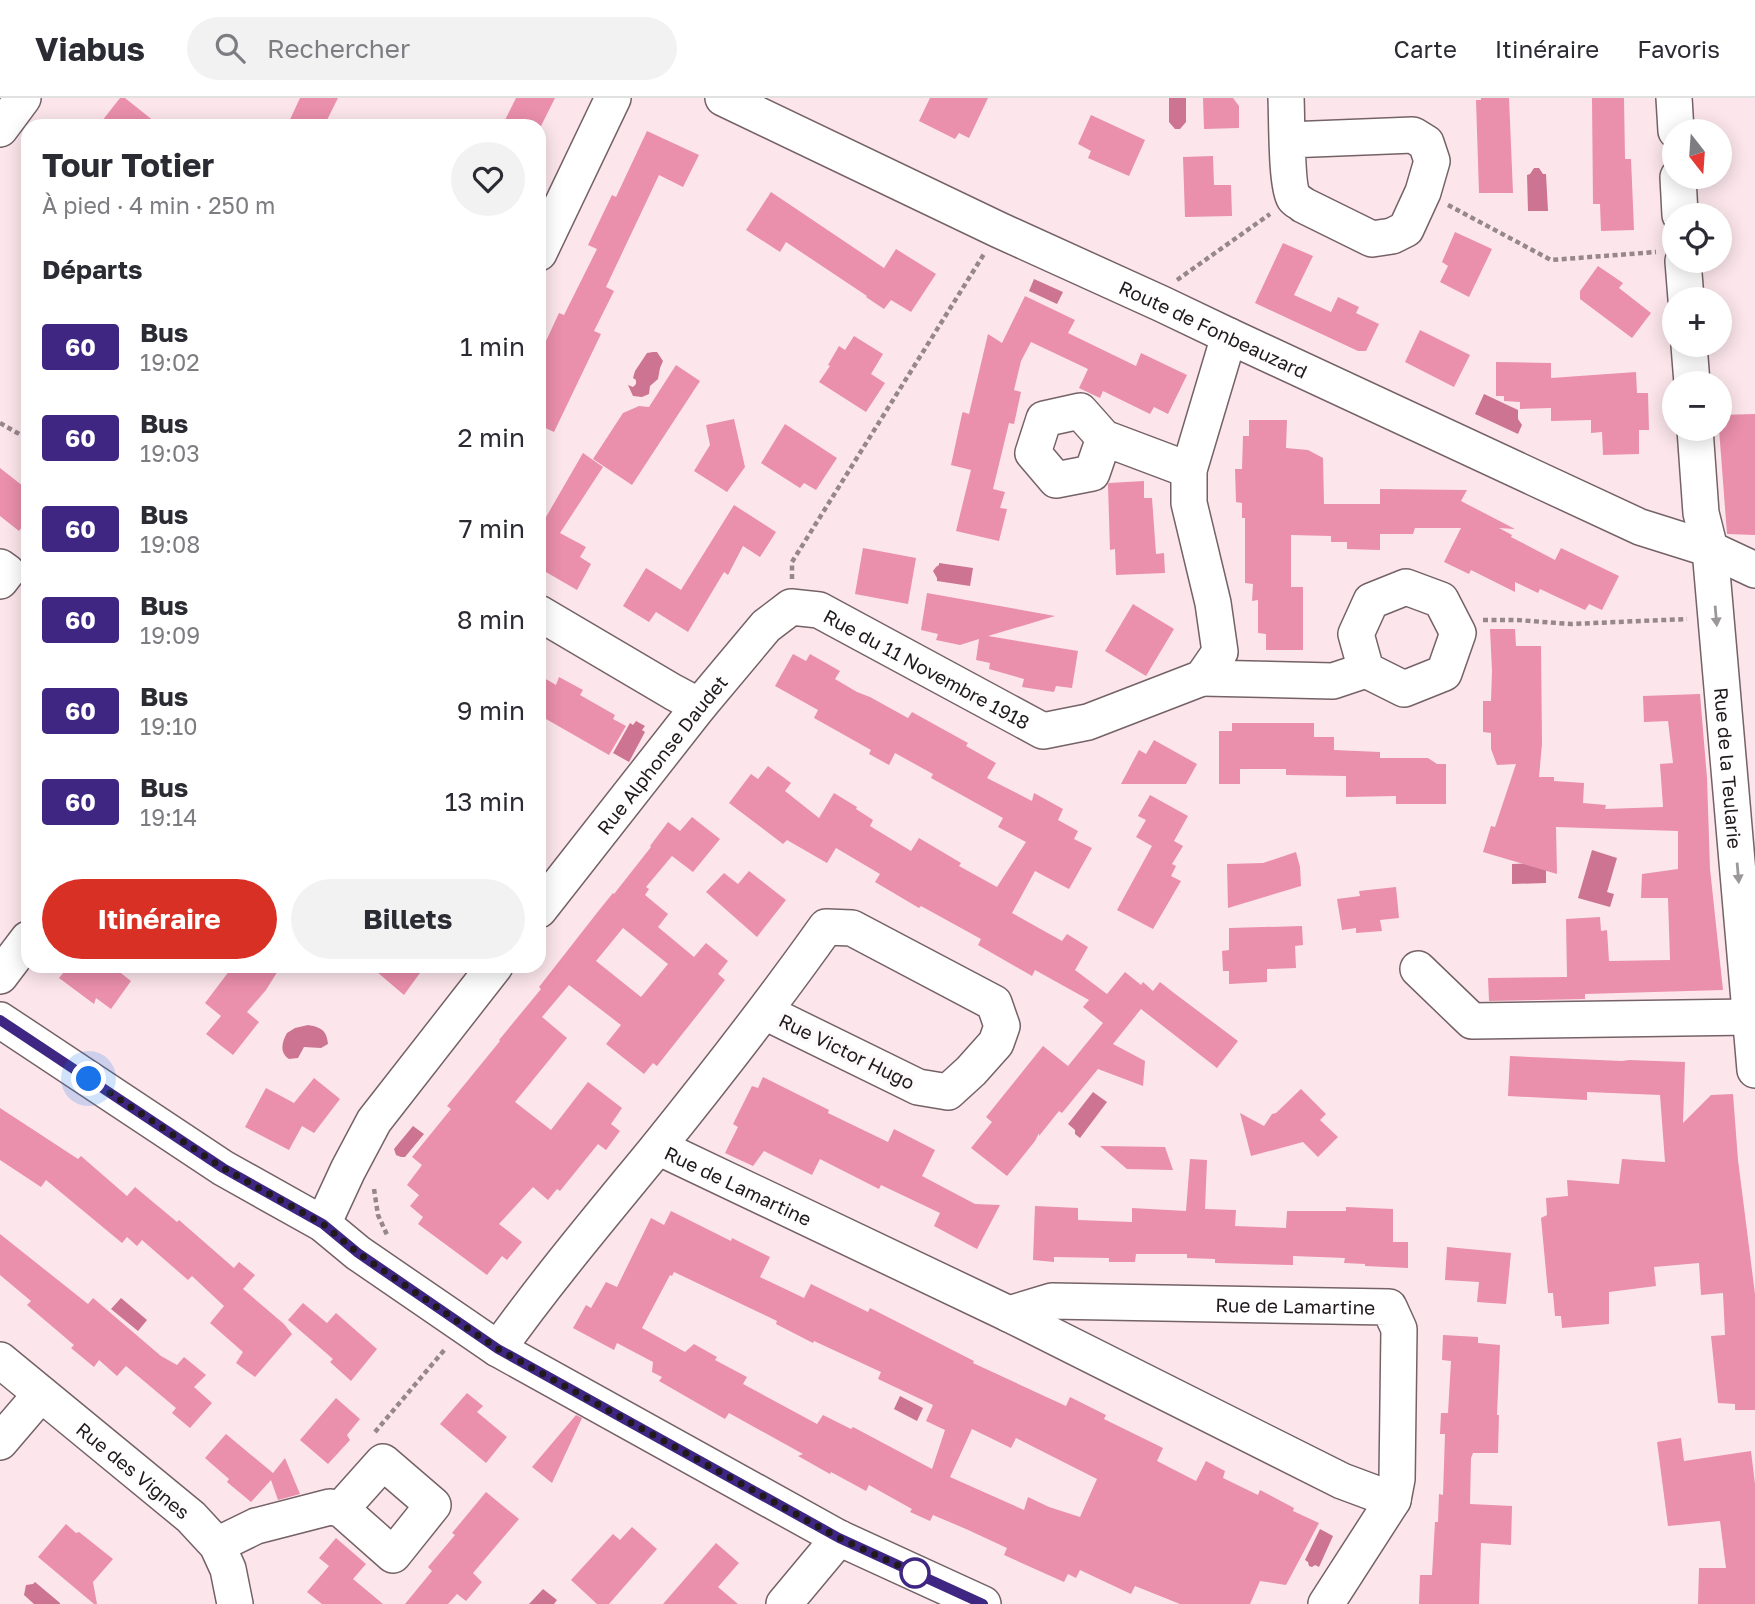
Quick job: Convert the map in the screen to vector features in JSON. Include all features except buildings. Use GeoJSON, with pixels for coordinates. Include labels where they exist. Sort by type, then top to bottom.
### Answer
{"type":"FeatureCollection","features":[{"type":"Feature","properties":{"kind":"street"},"geometry":{"type":"LineString","coordinates":[[0,129],[23,98]]}},
{"type":"Feature","properties":{"kind":"street"},"geometry":{"type":"LineString","coordinates":[[546,239],[614,98]]}},
{"type":"Feature","properties":{"kind":"street","name":"Route de Fonbeauzard"},"geometry":{"type":"LineString","coordinates":[[723,98],[999,230],[1640,527],[1710,549],[1755,570]]}},
{"type":"Feature","properties":{"kind":"street"},"geometry":{"type":"LineString","coordinates":[[1286,98],[1287,140],[1290,183],[1294,198],[1372,239],[1392,236],[1406,229],[1423,192],[1432,161],[1426,143],[1413,135],[1287,140]]}},
{"type":"Feature","properties":{"kind":"street"},"geometry":{"type":"LineString","coordinates":[[1674,98],[1675,119]]}},
{"type":"Feature","properties":{"kind":"street"},"geometry":{"type":"LineString","coordinates":[[1202,678],[1220,652],[1213,603],[1189,503],[1189,470],[1229,336]]}},
{"type":"Feature","properties":{"kind":"street"},"geometry":{"type":"LineString","coordinates":[[1104,439],[1189,470]]}},
{"type":"Feature","properties":{"kind":"street","name":"Rue de la Teularie"},"geometry":{"type":"LineString","coordinates":[[1696,441],[1701,513],[1710,549],[1755,1070]]}},
{"type":"Feature","properties":{"kind":"street"},"geometry":{"type":"LineString","coordinates":[[0,567],[7,572],[0,581]]}},
{"type":"Feature","properties":{"kind":"street"},"geometry":{"type":"LineString","coordinates":[[1202,678],[1333,681],[1366,670],[1405,689],[1444,673],[1458,633],[1441,600],[1406,587],[1371,601],[1356,634],[1366,670]]}},
{"type":"Feature","properties":{"kind":"street","name":"Rue du 11 Novembre 1918"},"geometry":{"type":"LineString","coordinates":[[791,607],[819,610],[1044,731],[1088,722],[1202,678]]}},
{"type":"Feature","properties":{"kind":"street","name":"Rue Alphonse Daudet"},"geometry":{"type":"LineString","coordinates":[[546,901],[699,706],[766,626],[791,607]]}},
{"type":"Feature","properties":{"kind":"street"},"geometry":{"type":"LineString","coordinates":[[546,617],[699,706]]}},
{"type":"Feature","properties":{"kind":"street","name":"Rue Victor Hugo"},"geometry":{"type":"LineString","coordinates":[[498,1349],[557,1270],[765,1012],[826,927],[852,928],[993,1003],[1002,1027],[996,1043],[948,1092],[918,1087],[765,1012]]}},
{"type":"Feature","properties":{"kind":"street"},"geometry":{"type":"LineString","coordinates":[[0,976],[21,948]]}},
{"type":"Feature","properties":{"kind":"street"},"geometry":{"type":"LineString","coordinates":[[1418,969],[1472,1021],[1750,1017]]}},
{"type":"Feature","properties":{"kind":"street"},"geometry":{"type":"LineString","coordinates":[[323,1224],[374,1121],[490,973]]}},
{"type":"Feature","properties":{"kind":"street"},"geometry":{"type":"LineString","coordinates":[[0,1020],[223,1168],[323,1224],[358,1253],[498,1349],[839,1538],[983,1604]]}},
{"type":"Feature","properties":{"kind":"street","name":"Rue de Lamartine"},"geometry":{"type":"LineString","coordinates":[[657,1147],[1009,1314],[1342,1481],[1393,1500]]}},
{"type":"Feature","properties":{"kind":"street","name":"Rue de Lamartine"},"geometry":{"type":"LineString","coordinates":[[1009,1314],[1052,1301],[1389,1307],[1399,1329],[1397,1479],[1393,1500],[1326,1604]]}},
{"type":"Feature","properties":{"kind":"street","name":"Rue des Vignes"},"geometry":{"type":"LineString","coordinates":[[0,1360],[191,1517],[217,1545],[228,1569],[235,1604]]}},
{"type":"Feature","properties":{"kind":"street"},"geometry":{"type":"LineString","coordinates":[[0,1442],[41,1394]]}},
{"type":"Feature","properties":{"kind":"street"},"geometry":{"type":"LineString","coordinates":[[217,1545],[256,1526],[330,1507],[341,1509],[393,1555],[433,1506],[383,1462],[341,1509]]}},
{"type":"Feature","properties":{"kind":"street"},"geometry":{"type":"LineString","coordinates":[[784,1604],[839,1538]]}},
{"type":"Feature","properties":{"kind":"path"},"geometry":{"type":"LineString","coordinates":[[1423,192],[1551,260],[1662,256]]}},
{"type":"Feature","properties":{"kind":"path"},"geometry":{"type":"LineString","coordinates":[[1162,304],[1173,283],[1294,198]]}},
{"type":"Feature","properties":{"kind":"path"},"geometry":{"type":"LineString","coordinates":[[791,607],[792,562],[999,230]]}},
{"type":"Feature","properties":{"kind":"path"},"geometry":{"type":"LineString","coordinates":[[0,423],[21,435]]}},
{"type":"Feature","properties":{"kind":"path"},"geometry":{"type":"LineString","coordinates":[[1458,633],[1478,621],[1517,620],[1571,624],[1716,618]]}},
{"type":"Feature","properties":{"kind":"path"},"geometry":{"type":"LineString","coordinates":[[372,1177],[378,1215],[393,1247]]}},
{"type":"Feature","properties":{"kind":"path"},"geometry":{"type":"LineString","coordinates":[[383,1462],[390,1453],[371,1437],[448,1347],[463,1325]]}},
{"type":"Feature","properties":{"kind":"shaded area"},"geometry":{"type":"Polygon","coordinates":[[[1169,98],[1186,98],[1186,122],[1180,129],[1175,129],[1169,122],[1169,98]]]}},
{"type":"Feature","properties":{"kind":"shaded area"},"geometry":{"type":"Polygon","coordinates":[[[1534,168],[1539,168],[1546,174],[1548,211],[1528,211],[1527,175],[1534,168]]]}},
{"type":"Feature","properties":{"kind":"shaded area"},"geometry":{"type":"Polygon","coordinates":[[[1034,279],[1063,292],[1057,304],[1029,291],[1034,279]]]}},
{"type":"Feature","properties":{"kind":"shaded area"},"geometry":{"type":"Polygon","coordinates":[[[657,352],[663,361],[658,379],[650,386],[649,394],[642,397],[633,396],[628,385],[633,387],[636,384],[633,378],[635,371],[647,353],[657,352]]]}},
{"type":"Feature","properties":{"kind":"shaded area"},"geometry":{"type":"Polygon","coordinates":[[[1484,394],[1518,410],[1518,419],[1522,425],[1518,434],[1475,414],[1484,394]]]}},
{"type":"Feature","properties":{"kind":"shaded area"},"geometry":{"type":"Polygon","coordinates":[[[939,563],[973,568],[970,586],[937,581],[933,571],[939,563]]]}},
{"type":"Feature","properties":{"kind":"shaded area"},"geometry":{"type":"Polygon","coordinates":[[[636,721],[645,726],[642,730],[645,732],[629,762],[613,753],[630,723],[633,725],[636,721]]]}},
{"type":"Feature","properties":{"kind":"shaded area"},"geometry":{"type":"Polygon","coordinates":[[[1592,850],[1617,858],[1607,892],[1614,894],[1610,907],[1578,898],[1592,850]]]}},
{"type":"Feature","properties":{"kind":"shaded area"},"geometry":{"type":"Polygon","coordinates":[[[1546,863],[1546,883],[1512,884],[1512,864],[1546,863]]]}},
{"type":"Feature","properties":{"kind":"shaded area"},"geometry":{"type":"Polygon","coordinates":[[[308,1025],[322,1030],[328,1044],[321,1048],[304,1047],[298,1058],[289,1059],[282,1047],[287,1033],[308,1025]]]}},
{"type":"Feature","properties":{"kind":"shaded area"},"geometry":{"type":"Polygon","coordinates":[[[1093,1092],[1107,1102],[1080,1138],[1068,1124],[1093,1092]]]}},
{"type":"Feature","properties":{"kind":"shaded area"},"geometry":{"type":"Polygon","coordinates":[[[413,1126],[424,1134],[405,1157],[396,1155],[394,1149],[413,1126]]]}},
{"type":"Feature","properties":{"kind":"shaded area"},"geometry":{"type":"Polygon","coordinates":[[[121,1298],[147,1320],[138,1331],[111,1309],[121,1298]]]}},
{"type":"Feature","properties":{"kind":"shaded area"},"geometry":{"type":"Polygon","coordinates":[[[900,1396],[923,1408],[917,1421],[894,1409],[900,1396]]]}},
{"type":"Feature","properties":{"kind":"shaded area"},"geometry":{"type":"Polygon","coordinates":[[[1320,1529],[1333,1536],[1319,1567],[1312,1567],[1305,1560],[1320,1529]]]}},
{"type":"Feature","properties":{"kind":"shaded area"},"geometry":{"type":"Polygon","coordinates":[[[35,1582],[60,1604],[34,1604],[24,1595],[26,1585],[35,1582]]]}},
{"type":"Feature","properties":{"kind":"shaded area"},"geometry":{"type":"Polygon","coordinates":[[[543,1589],[557,1600],[554,1604],[529,1604],[543,1589]]]}},
{"type":"Feature","properties":{"kind":"bus line","name":"60"},"geometry":{"type":"LineString","coordinates":[[0,1020],[223,1168],[323,1224],[358,1253],[498,1349],[839,1538],[983,1604]]}},
{"type":"Feature","properties":{"kind":"route"},"geometry":{"type":"LineString","coordinates":[[89,1079],[223,1168],[323,1224],[358,1253],[498,1349],[839,1538],[915,1573]]}}]}
